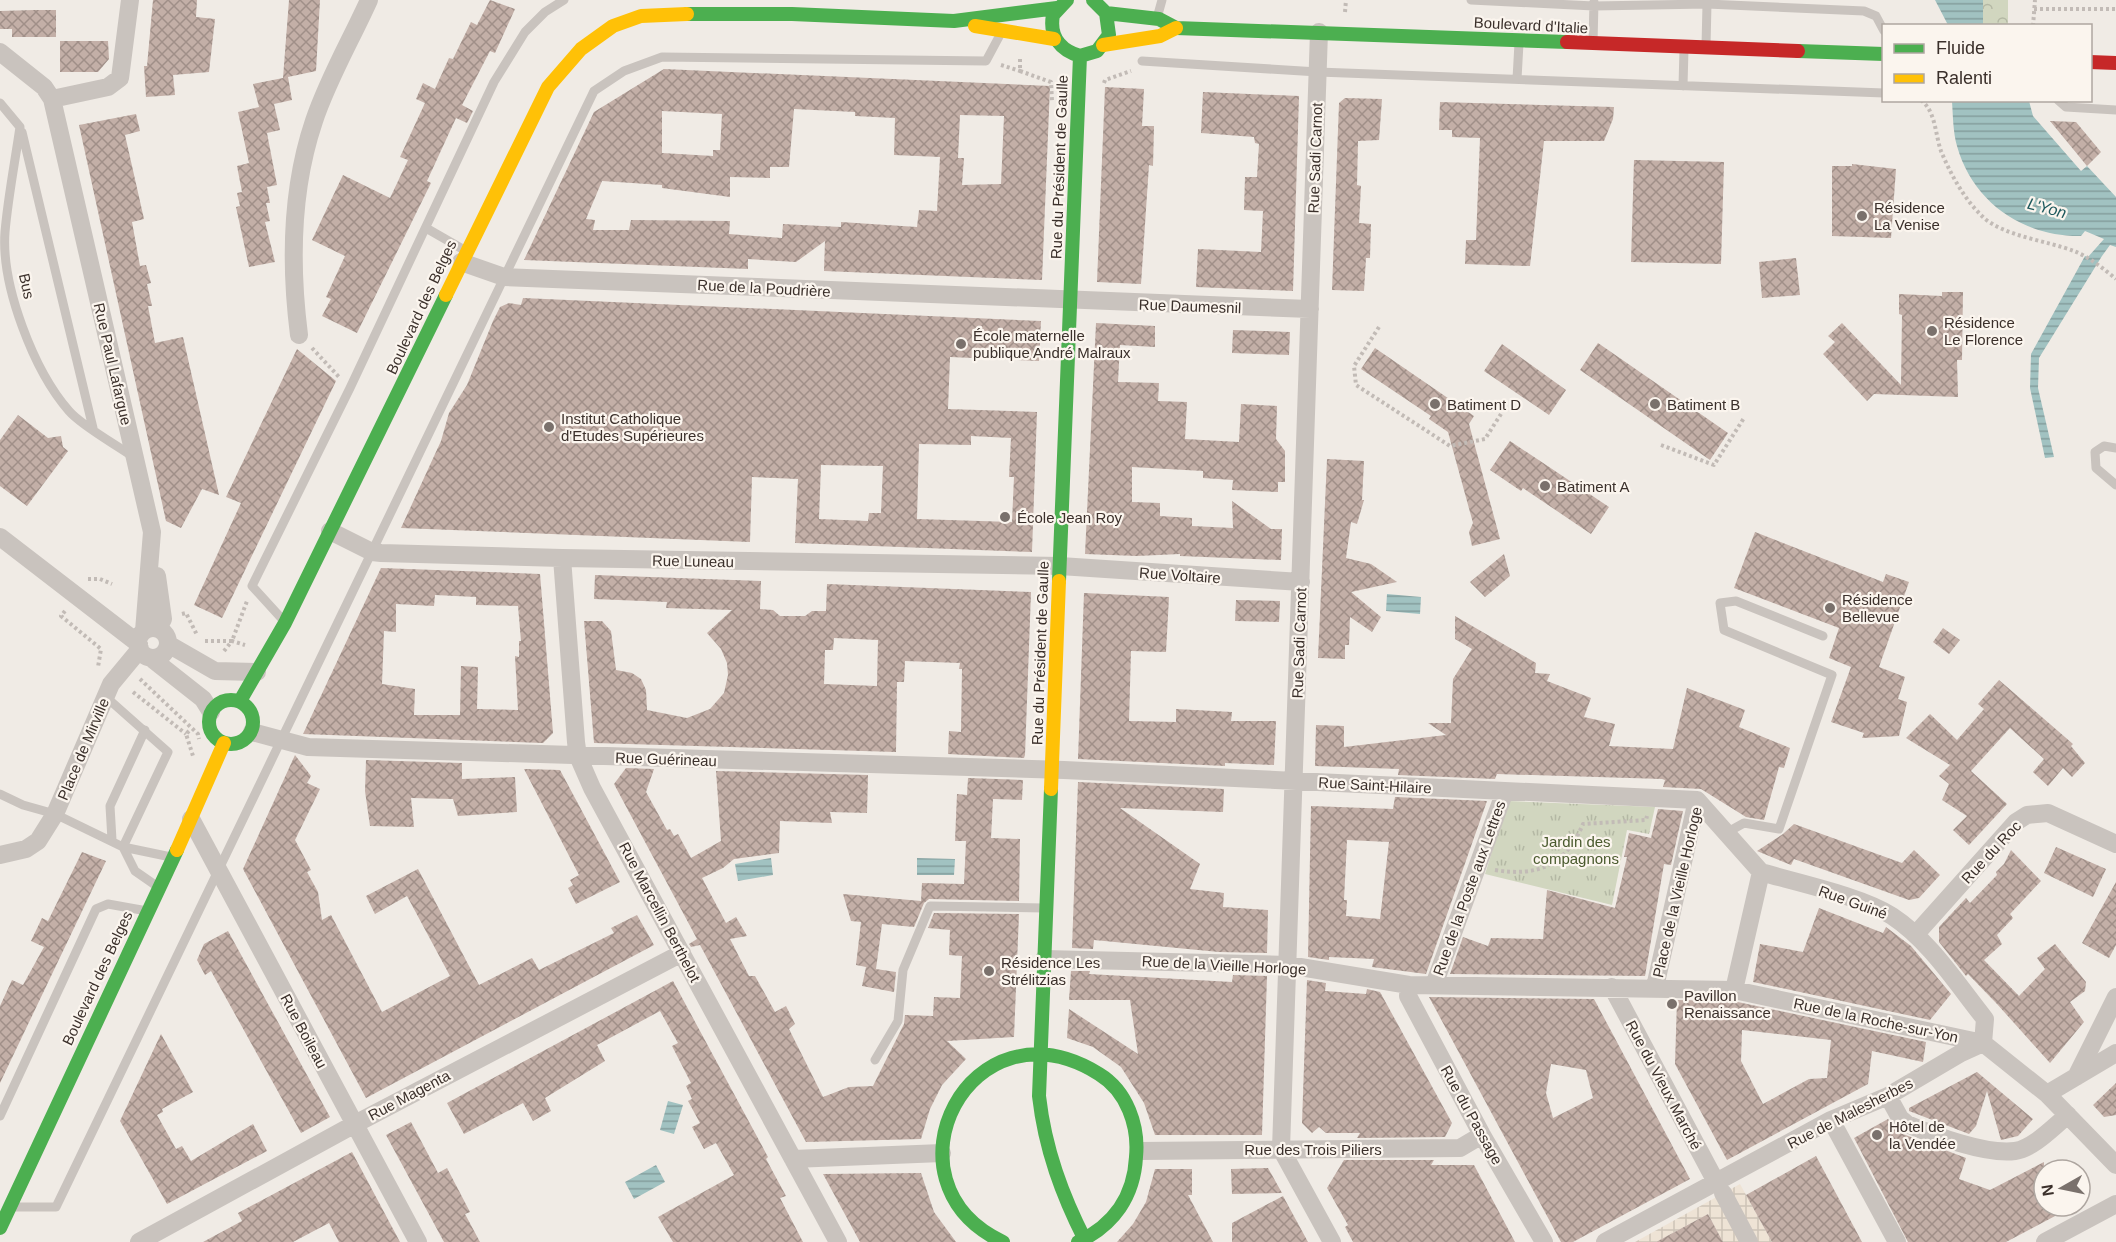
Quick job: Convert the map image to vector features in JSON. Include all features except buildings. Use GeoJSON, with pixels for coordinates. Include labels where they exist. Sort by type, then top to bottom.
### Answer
{"type":"FeatureCollection","features":[{"type":"Feature","properties":{"kind":"main road"},"geometry":{"type":"LineString","coordinates":[[1093,0],[1106,13],[1109,23],[1108,35],[1103,45]]}},
{"type":"Feature","properties":{"kind":"main road"},"geometry":{"type":"LineString","coordinates":[[954,21],[1015,7],[1062,4]]}},
{"type":"Feature","properties":{"kind":"main road"},"geometry":{"type":"LineString","coordinates":[[1062,4],[1051,23],[1054,39],[1064,51],[1080,56]]}},
{"type":"Feature","properties":{"kind":"main road","name":"Boulevard des Belges"},"geometry":{"type":"LineString","coordinates":[[240,701],[285,622],[548,87],[581,49],[613,26],[641,16],[802,11],[954,21]]}},
{"type":"Feature","properties":{"kind":"main road","name":"Boulevard d'Italie"},"geometry":{"type":"LineString","coordinates":[[1106,13],[1156,19],[1176,28],[1882,54]]}},
{"type":"Feature","properties":{"kind":"main road"},"geometry":{"type":"LineString","coordinates":[[954,21],[1001,32],[1054,39]]}},
{"type":"Feature","properties":{"kind":"main road","name":"Boulevard d'Italie"},"geometry":{"type":"LineString","coordinates":[[1080,56],[1088,55],[1103,45],[1160,36],[1176,28]]}},
{"type":"Feature","properties":{"kind":"main road","name":"Rue du Président de Gaulle"},"geometry":{"type":"LineString","coordinates":[[1080,56],[1038,1096],[1048,1153],[1059,1188],[1083,1241]]}},
{"type":"Feature","properties":{"kind":"main road"},"geometry":{"type":"LineString","coordinates":[[2092,62],[2116,63]]}},
{"type":"Feature","properties":{"kind":"main road"},"geometry":{"type":"LineString","coordinates":[[225,700],[240,701],[246,705],[254,717],[252,732],[241,742],[224,743],[211,730],[211,712],[218,703],[225,700]]}},
{"type":"Feature","properties":{"kind":"main road","name":"Boulevard des Belges"},"geometry":{"type":"LineString","coordinates":[[4,1218],[174,857],[224,743]]}},
{"type":"Feature","properties":{"kind":"main road"},"geometry":{"type":"LineString","coordinates":[[1003,1242],[979,1237],[954,1198],[945,1176],[942,1153],[944,1131],[951,1110],[970,1082],[997,1062],[1018,1055],[1040,1052],[1054,1053],[1082,1062],[1101,1073],[1116,1088],[1128,1106],[1136,1127],[1140,1151],[1133,1185],[1125,1202],[1107,1224],[1083,1241]]}},
{"type":"Feature","properties":{"kind":"street"},"geometry":{"type":"LineString","coordinates":[[0,52],[45,87],[52,99],[108,87],[120,78],[130,0]]}},
{"type":"Feature","properties":{"kind":"street"},"geometry":{"type":"LineString","coordinates":[[305,340],[294,243],[299,180],[314,122],[326,88],[369,0]]}},
{"type":"Feature","properties":{"kind":"street","name":"Rue Sadi Carnot"},"geometry":{"type":"LineString","coordinates":[[1281,1149],[1319,32]]}},
{"type":"Feature","properties":{"kind":"street","name":"Rue Paul Lafargue"},"geometry":{"type":"LineString","coordinates":[[52,99],[152,532],[146,641]]}},
{"type":"Feature","properties":{"kind":"street","name":"Rue de la Poudrière"},"geometry":{"type":"LineString","coordinates":[[463,257],[504,277],[1071,302]]}},
{"type":"Feature","properties":{"kind":"street","name":"Rue Daumesnil"},"geometry":{"type":"LineString","coordinates":[[1071,302],[1310,309]]}},
{"type":"Feature","properties":{"kind":"street","name":"Rue Luneau"},"geometry":{"type":"LineString","coordinates":[[330,531],[372,552],[562,558],[1060,566]]}},
{"type":"Feature","properties":{"kind":"street"},"geometry":{"type":"LineString","coordinates":[[0,537],[76,595],[146,641],[203,699],[211,712]]}},
{"type":"Feature","properties":{"kind":"street","name":"Rue Marcellin Berthelot"},"geometry":{"type":"LineString","coordinates":[[562,558],[579,756],[592,788],[838,1242]]}},
{"type":"Feature","properties":{"kind":"street","name":"Rue Voltaire"},"geometry":{"type":"LineString","coordinates":[[1060,566],[1300,582]]}},
{"type":"Feature","properties":{"kind":"street"},"geometry":{"type":"LineString","coordinates":[[146,641],[166,634],[168,644],[215,671],[257,672]]}},
{"type":"Feature","properties":{"kind":"street","name":"Place de Mirville"},"geometry":{"type":"LineString","coordinates":[[0,855],[26,849],[38,841],[55,814],[105,685],[146,641]]}},
{"type":"Feature","properties":{"kind":"street","name":"Rue Guérineau"},"geometry":{"type":"LineString","coordinates":[[252,732],[308,747],[1052,769]]}},
{"type":"Feature","properties":{"kind":"street","name":"Rue Saint-Hilaire"},"geometry":{"type":"LineString","coordinates":[[1052,769],[1697,800]]}},
{"type":"Feature","properties":{"kind":"street","name":"Rue de la Poste aux Lettres"},"geometry":{"type":"LineString","coordinates":[[1434,985],[1505,791]]}},
{"type":"Feature","properties":{"kind":"street","name":"Place de la Vieille Horloge"},"geometry":{"type":"LineString","coordinates":[[1697,800],[1761,872]]}},
{"type":"Feature","properties":{"kind":"street","name":"Place de la Vieille Horloge"},"geometry":{"type":"LineString","coordinates":[[1697,800],[1655,987],[1734,990]]}},
{"type":"Feature","properties":{"kind":"street","name":"Rue du Roc"},"geometry":{"type":"LineString","coordinates":[[1916,934],[2016,822],[2026,816],[2048,813],[2116,844]]}},
{"type":"Feature","properties":{"kind":"street","name":"Rue Boileau"},"geometry":{"type":"LineString","coordinates":[[191,819],[418,1242]]}},
{"type":"Feature","properties":{"kind":"street"},"geometry":{"type":"LineString","coordinates":[[1734,990],[1761,872]]}},
{"type":"Feature","properties":{"kind":"street","name":"Rue Guiné"},"geometry":{"type":"LineString","coordinates":[[1761,872],[1855,901],[1890,915],[1916,934],[1985,1019],[1983,1043]]}},
{"type":"Feature","properties":{"kind":"street","name":"Rue Magenta"},"geometry":{"type":"LineString","coordinates":[[139,1242],[355,1124],[682,953]]}},
{"type":"Feature","properties":{"kind":"street","name":"Rue de la Vieille Horloge"},"geometry":{"type":"LineString","coordinates":[[1044,959],[1288,965],[1409,985],[1655,987]]}},
{"type":"Feature","properties":{"kind":"street","name":"Rue du Passage"},"geometry":{"type":"LineString","coordinates":[[1409,985],[1408,996],[1482,1136],[1544,1242]]}},
{"type":"Feature","properties":{"kind":"street","name":"Rue du Vieux Marché"},"geometry":{"type":"LineString","coordinates":[[1611,987],[1749,1242]]}},
{"type":"Feature","properties":{"kind":"street","name":"Rue de la Roche-sur-Yon"},"geometry":{"type":"LineString","coordinates":[[1734,990],[1983,1043]]}},
{"type":"Feature","properties":{"kind":"street"},"geometry":{"type":"LineString","coordinates":[[2076,1077],[2110,1024],[2116,997]]}},
{"type":"Feature","properties":{"kind":"street"},"geometry":{"type":"LineString","coordinates":[[1983,1043],[2047,1094],[2116,1165]]}},
{"type":"Feature","properties":{"kind":"street","name":"Rue de Malesherbes"},"geometry":{"type":"LineString","coordinates":[[1605,1242],[1720,1188],[1831,1120],[1888,1096],[1983,1043]]}},
{"type":"Feature","properties":{"kind":"street"},"geometry":{"type":"LineString","coordinates":[[2047,1094],[2116,1053]]}},
{"type":"Feature","properties":{"kind":"street"},"geometry":{"type":"LineString","coordinates":[[1888,1096],[1907,1124],[1976,1147],[2015,1151],[2038,1140],[2068,1115]]}},
{"type":"Feature","properties":{"kind":"street"},"geometry":{"type":"LineString","coordinates":[[1831,1120],[1897,1242]]}},
{"type":"Feature","properties":{"kind":"street","name":"Rue des Trois Piliers"},"geometry":{"type":"LineString","coordinates":[[1140,1151],[1460,1148],[1482,1136]]}},
{"type":"Feature","properties":{"kind":"street"},"geometry":{"type":"LineString","coordinates":[[1281,1149],[1332,1242]]}},
{"type":"Feature","properties":{"kind":"street"},"geometry":{"type":"LineString","coordinates":[[793,1159],[942,1153]]}},
{"type":"Feature","properties":{"kind":"street"},"geometry":{"type":"LineString","coordinates":[[2045,1242],[2116,1204]]}},
{"type":"Feature","properties":{"kind":"lane"},"geometry":{"type":"LineString","coordinates":[[285,622],[252,586],[426,228],[494,82],[525,32],[544,12],[564,0]]}},
{"type":"Feature","properties":{"kind":"lane"},"geometry":{"type":"LineString","coordinates":[[1156,19],[1162,0]]}},
{"type":"Feature","properties":{"kind":"lane"},"geometry":{"type":"LineString","coordinates":[[1471,0],[1707,4],[1864,11],[1876,16],[1882,28]]}},
{"type":"Feature","properties":{"kind":"lane"},"geometry":{"type":"LineString","coordinates":[[1593,44],[1594,3]]}},
{"type":"Feature","properties":{"kind":"lane"},"geometry":{"type":"LineString","coordinates":[[1706,48],[1707,4]]}},
{"type":"Feature","properties":{"kind":"lane"},"geometry":{"type":"LineString","coordinates":[[4,1218],[56,1207],[594,91],[624,71],[662,57],[986,61],[1001,32]]}},
{"type":"Feature","properties":{"kind":"lane"},"geometry":{"type":"LineString","coordinates":[[1517,79],[1520,41]]}},
{"type":"Feature","properties":{"kind":"lane"},"geometry":{"type":"LineString","coordinates":[[1683,86],[1684,47]]}},
{"type":"Feature","properties":{"kind":"lane"},"geometry":{"type":"LineString","coordinates":[[1142,62],[1318,72],[1882,93]]}},
{"type":"Feature","properties":{"kind":"lane"},"geometry":{"type":"LineString","coordinates":[[2060,102],[2066,107],[2116,110]]}},
{"type":"Feature","properties":{"kind":"lane","name":"Bus"},"geometry":{"type":"LineString","coordinates":[[0,104],[20,127],[93,428]]}},
{"type":"Feature","properties":{"kind":"lane","name":"Bus"},"geometry":{"type":"LineString","coordinates":[[20,127],[5,233],[6,262],[17,308],[34,354],[54,391],[70,412],[134,458]]}},
{"type":"Feature","properties":{"kind":"lane"},"geometry":{"type":"LineString","coordinates":[[426,228],[463,257]]}},
{"type":"Feature","properties":{"kind":"lane"},"geometry":{"type":"LineString","coordinates":[[2116,448],[2104,446],[2095,452],[2096,468],[2116,485]]}},
{"type":"Feature","properties":{"kind":"lane"},"geometry":{"type":"LineString","coordinates":[[1726,833],[1744,823],[1779,830],[1832,675],[1724,630],[1720,603],[1736,601],[1823,636]]}},
{"type":"Feature","properties":{"kind":"lane"},"geometry":{"type":"LineString","coordinates":[[105,685],[168,752],[123,847]]}},
{"type":"Feature","properties":{"kind":"lane"},"geometry":{"type":"LineString","coordinates":[[112,840],[110,806],[145,730]]}},
{"type":"Feature","properties":{"kind":"lane"},"geometry":{"type":"LineString","coordinates":[[0,794],[23,805],[55,814],[123,847],[174,857]]}},
{"type":"Feature","properties":{"kind":"lane"},"geometry":{"type":"LineString","coordinates":[[123,847],[135,871],[148,883],[159,887]]}},
{"type":"Feature","properties":{"kind":"lane"},"geometry":{"type":"LineString","coordinates":[[0,1116],[96,909],[108,904],[147,911]]}},
{"type":"Feature","properties":{"kind":"lane"},"geometry":{"type":"LineString","coordinates":[[875,1060],[898,1021],[903,970],[930,906],[1046,908]]}},
{"type":"Feature","properties":{"kind":"path"},"geometry":{"type":"LineString","coordinates":[[2033,24],[2035,0]]}},
{"type":"Feature","properties":{"kind":"path"},"geometry":{"type":"LineString","coordinates":[[2034,9],[2116,9]]}},
{"type":"Feature","properties":{"kind":"path"},"geometry":{"type":"LineString","coordinates":[[1020,59],[1020,71],[1051,82],[1053,111]]}},
{"type":"Feature","properties":{"kind":"path"},"geometry":{"type":"LineString","coordinates":[[1923,102],[1931,112],[1940,149],[1951,171],[1968,201],[1985,219],[1999,227],[2079,253],[2116,279]]}},
{"type":"Feature","properties":{"kind":"path"},"geometry":{"type":"LineString","coordinates":[[1379,327],[1354,366],[1356,385],[1450,446],[1485,439],[1501,414]]}},
{"type":"Feature","properties":{"kind":"path"},"geometry":{"type":"LineString","coordinates":[[305,340],[338,375]]}},
{"type":"Feature","properties":{"kind":"path"},"geometry":{"type":"LineString","coordinates":[[1661,445],[1714,465],[1744,418]]}},
{"type":"Feature","properties":{"kind":"path"},"geometry":{"type":"LineString","coordinates":[[105,685],[101,648],[61,616],[89,577],[112,584]]}},
{"type":"Feature","properties":{"kind":"path"},"geometry":{"type":"LineString","coordinates":[[224,651],[232,641],[252,586]]}},
{"type":"Feature","properties":{"kind":"path"},"geometry":{"type":"LineString","coordinates":[[181,614],[186,613],[195,633],[207,642],[232,641],[245,645]]}},
{"type":"Feature","properties":{"kind":"path"},"geometry":{"type":"LineString","coordinates":[[128,698],[134,691],[188,733],[196,760]]}},
{"type":"Feature","properties":{"kind":"path"},"geometry":{"type":"LineString","coordinates":[[1477,867],[1520,874],[1558,860],[1575,845],[1583,824],[1646,820],[1651,798]]}},
{"type":"Feature","properties":{"kind":"green space"},"geometry":{"type":"Polygon","coordinates":[[[1970,0],[2008,0],[2008,24],[1974,24],[1970,0]]]}},
{"type":"Feature","properties":{"kind":"green space","name":"Jardin des compagnons"},"geometry":{"type":"Polygon","coordinates":[[[1508,801],[1655,807],[1649,834],[1627,830],[1612,905],[1485,874],[1508,801]]]}},
{"type":"Feature","properties":{"kind":"shaded area"},"geometry":{"type":"Polygon","coordinates":[[[1740,1184],[1772,1242],[1723,1242],[1708,1214],[1656,1242],[1635,1242],[1740,1184]]]}},
{"type":"Feature","properties":{"kind":"water"},"geometry":{"type":"Polygon","coordinates":[[[1935,0],[1983,0],[1983,24],[1947,24],[1935,0]]]}},
{"type":"Feature","properties":{"kind":"water","name":"L'Yon"},"geometry":{"type":"Polygon","coordinates":[[[1952,102],[2029,102],[2033,116],[2081,171],[2087,166],[2116,197],[2116,247],[2110,245],[2102,256],[2039,358],[2038,388],[2054,457],[2045,458],[2030,388],[2031,354],[2085,256],[2088,257],[2104,239],[2085,231],[2081,236],[2060,235],[2040,230],[2004,213],[1988,200],[1975,184],[1957,146],[1952,102]]]}},
{"type":"Feature","properties":{"kind":"water"},"geometry":{"type":"Polygon","coordinates":[[[1387,594],[1421,597],[1420,614],[1386,611],[1387,594]]]}},
{"type":"Feature","properties":{"kind":"water"},"geometry":{"type":"Polygon","coordinates":[[[771,858],[773,875],[738,881],[735,864],[771,858]]]}},
{"type":"Feature","properties":{"kind":"water"},"geometry":{"type":"Polygon","coordinates":[[[917,858],[955,859],[954,875],[917,875],[917,858]]]}},
{"type":"Feature","properties":{"kind":"water"},"geometry":{"type":"Polygon","coordinates":[[[668,1101],[683,1105],[674,1134],[660,1130],[668,1101]]]}},
{"type":"Feature","properties":{"kind":"water"},"geometry":{"type":"Polygon","coordinates":[[[656,1165],[665,1182],[634,1199],[625,1182],[656,1165]]]}},
{"type":"Feature","properties":{"kind":"traffic: fast"},"geometry":{"type":"LineString","coordinates":[[1067,0],[1053,15],[1053,29],[1062,46],[1080,56],[1097,51],[1109,35],[1106,13],[1093,0]]}},
{"type":"Feature","properties":{"kind":"traffic: fast"},"geometry":{"type":"LineString","coordinates":[[687,14],[792,14],[954,21],[1057,8]]}},
{"type":"Feature","properties":{"kind":"traffic: fast"},"geometry":{"type":"LineString","coordinates":[[1106,13],[1159,19],[1176,28],[1567,42]]}},
{"type":"Feature","properties":{"kind":"traffic: fast"},"geometry":{"type":"LineString","coordinates":[[1798,51],[1882,54]]}},
{"type":"Feature","properties":{"kind":"traffic: fast"},"geometry":{"type":"LineString","coordinates":[[1059,581],[1080,56]]}},
{"type":"Feature","properties":{"kind":"traffic: fast"},"geometry":{"type":"LineString","coordinates":[[240,701],[285,623],[446,295]]}},
{"type":"Feature","properties":{"kind":"traffic: fast"},"geometry":{"type":"LineString","coordinates":[[231,700],[240,701],[247,706],[252,713],[253,722],[252,731],[247,738],[240,743],[231,744],[222,743],[215,738],[210,731],[209,722],[210,713],[215,706],[222,701],[231,700]]}},
{"type":"Feature","properties":{"kind":"traffic: fast"},"geometry":{"type":"LineString","coordinates":[[1051,789],[1039,1096],[1050,1153],[1069,1207],[1086,1242]]}},
{"type":"Feature","properties":{"kind":"traffic: fast"},"geometry":{"type":"LineString","coordinates":[[0,1228],[177,850]]}},
{"type":"Feature","properties":{"kind":"traffic: fast"},"geometry":{"type":"LineString","coordinates":[[1003,1242],[965,1214],[946,1179],[943,1141],[955,1106],[978,1076],[1012,1058],[1053,1056],[1099,1074],[1109,1081],[1124,1100],[1135,1133],[1136,1157],[1126,1197],[1112,1218],[1078,1242]]}},
{"type":"Feature","properties":{"kind":"traffic: slow"},"geometry":{"type":"LineString","coordinates":[[446,295],[548,87],[581,49],[613,26],[641,16],[687,14]]}},
{"type":"Feature","properties":{"kind":"traffic: slow"},"geometry":{"type":"LineString","coordinates":[[975,26],[1054,39]]}},
{"type":"Feature","properties":{"kind":"traffic: slow"},"geometry":{"type":"LineString","coordinates":[[1103,45],[1160,36],[1176,28]]}},
{"type":"Feature","properties":{"kind":"traffic: slow"},"geometry":{"type":"LineString","coordinates":[[1051,789],[1059,581]]}},
{"type":"Feature","properties":{"kind":"traffic: slow"},"geometry":{"type":"LineString","coordinates":[[177,850],[224,743]]}},
{"type":"Feature","properties":{"kind":"traffic: jam"},"geometry":{"type":"LineString","coordinates":[[1567,42],[1798,51]]}},
{"type":"Feature","properties":{"kind":"traffic: jam"},"geometry":{"type":"LineString","coordinates":[[2092,62],[2116,63]]}},
{"type":"Feature","properties":{"kind":"place","name":"Résidence La Venise"},"geometry":{"type":"Point","coordinates":[1862,216]}},
{"type":"Feature","properties":{"kind":"place","name":"Résidence Le Florence"},"geometry":{"type":"Point","coordinates":[1932,331]}},
{"type":"Feature","properties":{"kind":"place","name":"École maternelle publique André Malraux"},"geometry":{"type":"Point","coordinates":[961,344]}},
{"type":"Feature","properties":{"kind":"place","name":"Batiment D"},"geometry":{"type":"Point","coordinates":[1435,404]}},
{"type":"Feature","properties":{"kind":"place","name":"Batiment B"},"geometry":{"type":"Point","coordinates":[1655,404]}},
{"type":"Feature","properties":{"kind":"place","name":"Institut Catholique d'Etudes Supérieures"},"geometry":{"type":"Point","coordinates":[549,427]}},
{"type":"Feature","properties":{"kind":"place","name":"Batiment A"},"geometry":{"type":"Point","coordinates":[1545,486]}},
{"type":"Feature","properties":{"kind":"place","name":"École Jean Roy"},"geometry":{"type":"Point","coordinates":[1005,517]}},
{"type":"Feature","properties":{"kind":"place","name":"Résidence Bellevue"},"geometry":{"type":"Point","coordinates":[1830,608]}},
{"type":"Feature","properties":{"kind":"place","name":"Résidence Les Strélitzias"},"geometry":{"type":"Point","coordinates":[989,971]}},
{"type":"Feature","properties":{"kind":"place","name":"Pavillon Renaissance"},"geometry":{"type":"Point","coordinates":[1672,1004]}},
{"type":"Feature","properties":{"kind":"place","name":"Hôtel de la Vendée"},"geometry":{"type":"Point","coordinates":[1877,1135]}}]}
